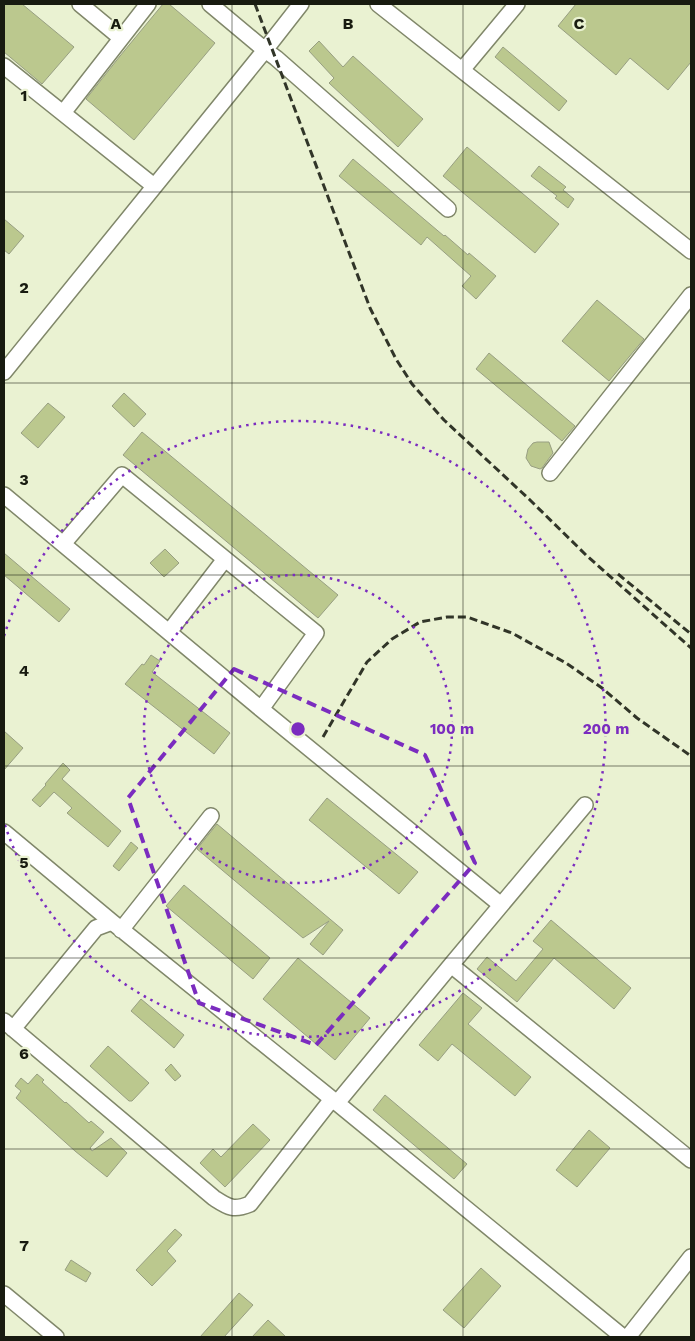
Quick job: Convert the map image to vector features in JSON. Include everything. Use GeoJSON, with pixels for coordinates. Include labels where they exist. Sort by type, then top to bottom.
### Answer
{"type":"FeatureCollection","features":[{"type":"Feature","properties":{"kind":"lane"},"geometry":{"type":"LineString","coordinates":[[80,4],[121,38]]}},
{"type":"Feature","properties":{"kind":"lane"},"geometry":{"type":"LineString","coordinates":[[63,113],[148,4]]}},
{"type":"Feature","properties":{"kind":"lane"},"geometry":{"type":"LineString","coordinates":[[210,4],[276,58],[448,209]]}},
{"type":"Feature","properties":{"kind":"lane"},"geometry":{"type":"LineString","coordinates":[[4,372],[301,4]]}},
{"type":"Feature","properties":{"kind":"lane"},"geometry":{"type":"LineString","coordinates":[[378,4],[691,251]]}},
{"type":"Feature","properties":{"kind":"lane"},"geometry":{"type":"LineString","coordinates":[[462,70],[518,4]]}},
{"type":"Feature","properties":{"kind":"lane"},"geometry":{"type":"LineString","coordinates":[[4,66],[154,186]]}},
{"type":"Feature","properties":{"kind":"lane"},"geometry":{"type":"LineString","coordinates":[[550,473],[691,295]]}},
{"type":"Feature","properties":{"kind":"lane"},"geometry":{"type":"LineString","coordinates":[[63,544],[122,475],[316,633],[261,709]]}},
{"type":"Feature","properties":{"kind":"lane"},"geometry":{"type":"LineString","coordinates":[[4,495],[261,709],[501,905]]}},
{"type":"Feature","properties":{"kind":"lane"},"geometry":{"type":"LineString","coordinates":[[169,632],[225,559]]}},
{"type":"Feature","properties":{"kind":"lane"},"geometry":{"type":"LineString","coordinates":[[211,816],[117,926],[96,928],[8,1025],[214,1198],[229,1208],[241,1208],[250,1204],[334,1101],[585,805]]}},
{"type":"Feature","properties":{"kind":"lane"},"geometry":{"type":"LineString","coordinates":[[4,832],[623,1337]]}},
{"type":"Feature","properties":{"kind":"lane"},"geometry":{"type":"LineString","coordinates":[[451,965],[691,1160]]}},
{"type":"Feature","properties":{"kind":"lane"},"geometry":{"type":"LineString","coordinates":[[628,1337],[691,1257]]}},
{"type":"Feature","properties":{"kind":"lane"},"geometry":{"type":"LineString","coordinates":[[4,1294],[56,1337]]}},
{"type":"Feature","properties":{"kind":"highlighted area"},"geometry":{"type":"Polygon","coordinates":[[[234,669],[425,755],[475,863],[316,1045],[199,1003],[128,798],[234,669]]]}},
{"type":"Feature","properties":{"kind":"building"},"geometry":{"type":"Polygon","coordinates":[[[4,4],[22,4],[74,47],[42,84],[4,52],[4,4]]]}},
{"type":"Feature","properties":{"kind":"building"},"geometry":{"type":"Polygon","coordinates":[[[163,4],[169,4],[215,43],[134,140],[86,99],[163,4]]]}},
{"type":"Feature","properties":{"kind":"building"},"geometry":{"type":"Polygon","coordinates":[[[576,4],[691,4],[691,62],[668,90],[630,58],[616,75],[558,26],[576,4]]]}},
{"type":"Feature","properties":{"kind":"building"},"geometry":{"type":"Polygon","coordinates":[[[319,41],[343,67],[353,56],[423,119],[398,147],[329,83],[334,78],[309,51],[319,41]]]}},
{"type":"Feature","properties":{"kind":"building"},"geometry":{"type":"Polygon","coordinates":[[[503,47],[567,101],[559,111],[495,57],[503,47]]]}},
{"type":"Feature","properties":{"kind":"building"},"geometry":{"type":"Polygon","coordinates":[[[467,147],[559,224],[535,253],[443,176],[467,147]]]}},
{"type":"Feature","properties":{"kind":"building"},"geometry":{"type":"Polygon","coordinates":[[[353,159],[444,236],[468,255],[469,253],[496,276],[476,299],[462,286],[471,276],[427,237],[421,245],[339,176],[353,159]]]}},
{"type":"Feature","properties":{"kind":"building"},"geometry":{"type":"Polygon","coordinates":[[[539,166],[566,187],[563,190],[574,199],[568,208],[555,198],[557,196],[531,176],[539,166]]]}},
{"type":"Feature","properties":{"kind":"building"},"geometry":{"type":"Polygon","coordinates":[[[4,219],[24,236],[9,254],[4,250],[4,219]]]}},
{"type":"Feature","properties":{"kind":"building"},"geometry":{"type":"Polygon","coordinates":[[[597,300],[644,339],[609,381],[562,341],[597,300]]]}},
{"type":"Feature","properties":{"kind":"building"},"geometry":{"type":"Polygon","coordinates":[[[489,353],[575,426],[562,441],[476,369],[489,353]]]}},
{"type":"Feature","properties":{"kind":"building"},"geometry":{"type":"Polygon","coordinates":[[[124,393],[146,414],[134,427],[112,406],[124,393]]]}},
{"type":"Feature","properties":{"kind":"building"},"geometry":{"type":"Polygon","coordinates":[[[48,403],[65,417],[38,448],[21,433],[48,403]]]}},
{"type":"Feature","properties":{"kind":"building"},"geometry":{"type":"Polygon","coordinates":[[[142,432],[338,595],[318,618],[123,455],[142,432]]]}},
{"type":"Feature","properties":{"kind":"building"},"geometry":{"type":"Polygon","coordinates":[[[549,442],[553,453],[540,469],[531,466],[526,458],[528,449],[533,443],[549,442]]]}},
{"type":"Feature","properties":{"kind":"building"},"geometry":{"type":"Polygon","coordinates":[[[165,549],[179,563],[164,577],[150,563],[165,549]]]}},
{"type":"Feature","properties":{"kind":"building"},"geometry":{"type":"Polygon","coordinates":[[[4,553],[70,609],[59,622],[4,575],[4,553]]]}},
{"type":"Feature","properties":{"kind":"building"},"geometry":{"type":"Polygon","coordinates":[[[151,655],[160,661],[152,672],[230,733],[214,754],[125,684],[151,655]]]}},
{"type":"Feature","properties":{"kind":"building"},"geometry":{"type":"Polygon","coordinates":[[[4,731],[23,748],[4,770],[4,731]]]}},
{"type":"Feature","properties":{"kind":"building"},"geometry":{"type":"Polygon","coordinates":[[[63,763],[70,770],[62,779],[121,831],[108,847],[67,813],[72,808],[54,792],[40,807],[32,800],[63,763]]]}},
{"type":"Feature","properties":{"kind":"building"},"geometry":{"type":"Polygon","coordinates":[[[327,798],[418,872],[399,894],[309,820],[327,798]]]}},
{"type":"Feature","properties":{"kind":"building"},"geometry":{"type":"Polygon","coordinates":[[[217,824],[343,930],[323,955],[310,944],[329,921],[303,938],[197,849],[217,824]]]}},
{"type":"Feature","properties":{"kind":"building"},"geometry":{"type":"Polygon","coordinates":[[[131,842],[138,848],[119,871],[113,866],[131,842]]]}},
{"type":"Feature","properties":{"kind":"building"},"geometry":{"type":"Polygon","coordinates":[[[184,885],[270,958],[253,979],[166,906],[184,885]]]}},
{"type":"Feature","properties":{"kind":"building"},"geometry":{"type":"Polygon","coordinates":[[[551,920],[631,988],[614,1009],[554,958],[517,1002],[477,969],[487,957],[516,981],[543,949],[533,941],[551,920]]]}},
{"type":"Feature","properties":{"kind":"building"},"geometry":{"type":"Polygon","coordinates":[[[298,958],[370,1018],[335,1060],[263,999],[298,958]]]}},
{"type":"Feature","properties":{"kind":"building"},"geometry":{"type":"Polygon","coordinates":[[[463,993],[482,1008],[468,1024],[531,1077],[515,1096],[452,1044],[438,1061],[419,1045],[463,993]]]}},
{"type":"Feature","properties":{"kind":"building"},"geometry":{"type":"Polygon","coordinates":[[[141,999],[184,1035],[174,1048],[131,1011],[141,999]]]}},
{"type":"Feature","properties":{"kind":"building"},"geometry":{"type":"Polygon","coordinates":[[[108,1046],[149,1083],[132,1101],[129,1101],[90,1066],[108,1046]]]}},
{"type":"Feature","properties":{"kind":"building"},"geometry":{"type":"Polygon","coordinates":[[[171,1064],[181,1076],[175,1081],[165,1070],[171,1064]]]}},
{"type":"Feature","properties":{"kind":"building"},"geometry":{"type":"Polygon","coordinates":[[[37,1074],[44,1080],[42,1082],[65,1103],[89,1123],[91,1121],[104,1132],[90,1148],[92,1151],[111,1138],[127,1153],[107,1177],[16,1098],[21,1091],[15,1086],[21,1078],[28,1084],[37,1074]]]}},
{"type":"Feature","properties":{"kind":"building"},"geometry":{"type":"Polygon","coordinates":[[[385,1095],[467,1164],[454,1179],[373,1110],[385,1095]]]}},
{"type":"Feature","properties":{"kind":"building"},"geometry":{"type":"Polygon","coordinates":[[[253,1124],[270,1140],[225,1187],[200,1163],[213,1149],[221,1157],[253,1124]]]}},
{"type":"Feature","properties":{"kind":"building"},"geometry":{"type":"Polygon","coordinates":[[[589,1130],[610,1148],[577,1187],[556,1170],[589,1130]]]}},
{"type":"Feature","properties":{"kind":"building"},"geometry":{"type":"Polygon","coordinates":[[[175,1229],[182,1235],[167,1251],[176,1261],[152,1286],[136,1270],[175,1229]]]}},
{"type":"Feature","properties":{"kind":"building"},"geometry":{"type":"Polygon","coordinates":[[[71,1260],[91,1273],[86,1282],[65,1270],[71,1260]]]}},
{"type":"Feature","properties":{"kind":"building"},"geometry":{"type":"Polygon","coordinates":[[[481,1268],[501,1286],[464,1328],[443,1310],[481,1268]]]}},
{"type":"Feature","properties":{"kind":"building"},"geometry":{"type":"Polygon","coordinates":[[[239,1293],[253,1305],[224,1337],[200,1337],[239,1293]]]}},
{"type":"Feature","properties":{"kind":"building"},"geometry":{"type":"Polygon","coordinates":[[[268,1320],[286,1337],[252,1337],[268,1320]]]}},
{"type":"Feature","properties":{"kind":"railway"},"geometry":{"type":"LineString","coordinates":[[255,4],[370,308],[396,359],[412,384],[444,420],[586,555],[691,648]]}},
{"type":"Feature","properties":{"kind":"railway"},"geometry":{"type":"LineString","coordinates":[[618,574],[691,634]]}},
{"type":"Feature","properties":{"kind":"railway"},"geometry":{"type":"LineString","coordinates":[[323,737],[367,662],[392,639],[420,622],[447,617],[467,617],[512,633],[566,663],[602,688],[637,718],[691,756]]}}]}
